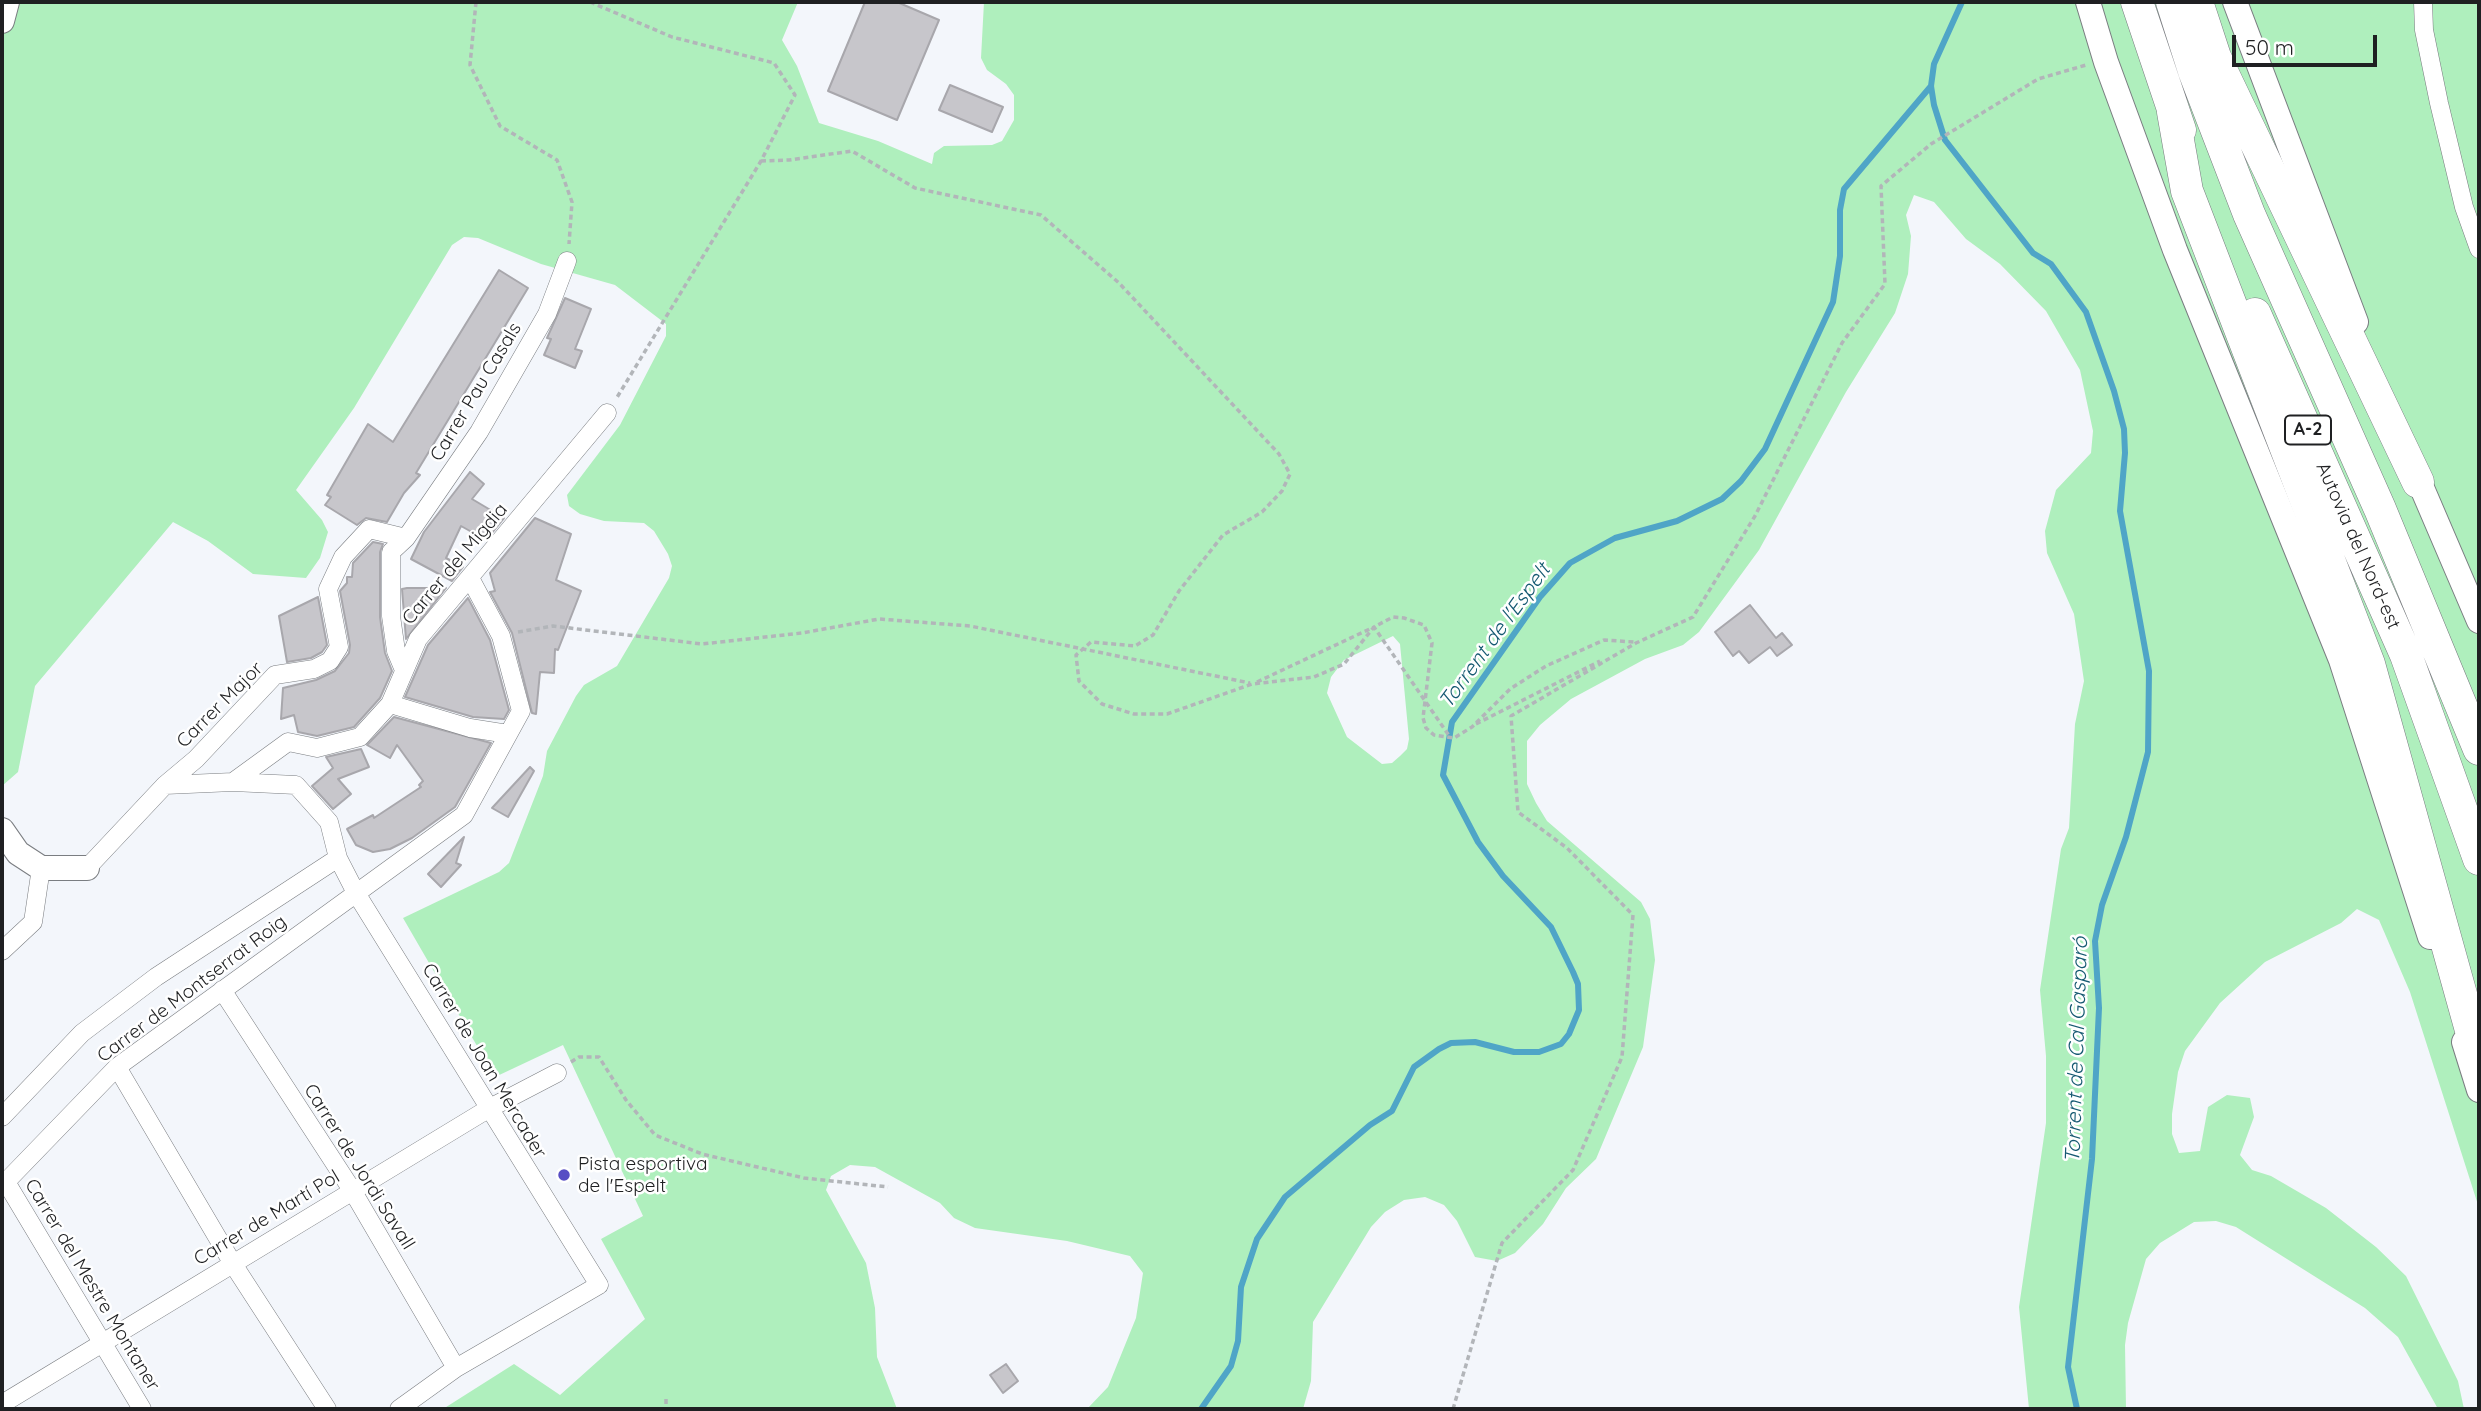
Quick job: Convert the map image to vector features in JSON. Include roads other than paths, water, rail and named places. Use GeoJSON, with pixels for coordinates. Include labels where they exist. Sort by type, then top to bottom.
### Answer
{"type":"FeatureCollection","features":[{"type":"Feature","properties":{"kind":"highway","name":"Autovia del Nord-est"},"geometry":{"type":"LineString","coordinates":[[2137,2],[2173,112],[2251,304],[2406,654],[2479,859]]}},
{"type":"Feature","properties":{"kind":"highway","name":"Autovia del Nord-est"},"geometry":{"type":"LineString","coordinates":[[2172,2],[2193,71],[2249,215],[2380,509],[2479,749]]}},
{"type":"Feature","properties":{"kind":"highway"},"geometry":{"type":"LineString","coordinates":[[2197,2],[2215,57],[2418,482]]}},
{"type":"Feature","properties":{"kind":"highway"},"geometry":{"type":"LineString","coordinates":[[2173,112],[2187,191],[2369,664],[2479,1059]]}},
{"type":"Feature","properties":{"kind":"street"},"geometry":{"type":"LineString","coordinates":[[2,22],[6,2]]}},
{"type":"Feature","properties":{"kind":"street"},"geometry":{"type":"LineString","coordinates":[[2088,2],[2106,62],[2175,250],[2341,660],[2479,1090]]}},
{"type":"Feature","properties":{"kind":"street"},"geometry":{"type":"LineString","coordinates":[[2235,2],[2418,482],[2479,621]]}},
{"type":"Feature","properties":{"kind":"street"},"geometry":{"type":"LineString","coordinates":[[2423,2],[2424,30],[2439,103],[2464,207],[2479,249]]}},
{"type":"Feature","properties":{"kind":"street","name":"Carrer Pau Casals"},"geometry":{"type":"LineString","coordinates":[[404,670],[396,651],[388,595],[391,552],[406,538],[479,432],[547,313],[567,261]]}},
{"type":"Feature","properties":{"kind":"street","name":"Carrer del Migdia"},"geometry":{"type":"LineString","coordinates":[[233,782],[288,742],[317,748],[360,737],[390,704],[418,639],[607,413]]}},
{"type":"Feature","properties":{"kind":"street","name":"Carrer Major"},"geometry":{"type":"LineString","coordinates":[[87,868],[275,675],[314,669],[330,661],[339,647],[328,589],[343,557],[369,529],[406,538]]}},
{"type":"Feature","properties":{"kind":"street","name":"Carrer de Montserrat Roig"},"geometry":{"type":"LineString","coordinates":[[4,1184],[117,1067],[464,815],[521,711],[501,636],[470,578]]}},
{"type":"Feature","properties":{"kind":"street"},"geometry":{"type":"LineString","coordinates":[[390,704],[470,728],[508,734]]}},
{"type":"Feature","properties":{"kind":"street"},"geometry":{"type":"LineString","coordinates":[[165,785],[233,782]]}},
{"type":"Feature","properties":{"kind":"street","name":"Carrer de Joan Mercader"},"geometry":{"type":"LineString","coordinates":[[233,782],[296,785],[329,822],[338,859],[356,893],[599,1285],[456,1368]]}},
{"type":"Feature","properties":{"kind":"street"},"geometry":{"type":"LineString","coordinates":[[2,830],[18,853],[41,868],[87,868]]}},
{"type":"Feature","properties":{"kind":"street","name":"Carrer de Montserrat Roig"},"geometry":{"type":"LineString","coordinates":[[2,1117],[82,1033],[156,977],[338,859]]}},
{"type":"Feature","properties":{"kind":"street"},"geometry":{"type":"LineString","coordinates":[[2,951],[33,922],[41,868]]}},
{"type":"Feature","properties":{"kind":"street","name":"Carrer de Jordi Savall"},"geometry":{"type":"LineString","coordinates":[[222,990],[352,1190],[456,1368]]}},
{"type":"Feature","properties":{"kind":"street"},"geometry":{"type":"LineString","coordinates":[[117,1067],[233,1264],[327,1409]]}},
{"type":"Feature","properties":{"kind":"street","name":"Carrer de Martí Pol"},"geometry":{"type":"LineString","coordinates":[[2,1404],[352,1190],[488,1109],[557,1073]]}},
{"type":"Feature","properties":{"kind":"street","name":"Carrer del Mestre Montaner"},"geometry":{"type":"LineString","coordinates":[[4,1184],[142,1409]]}},
{"type":"Feature","properties":{"kind":"street"},"geometry":{"type":"LineString","coordinates":[[399,1409],[456,1368]]}},
{"type":"Feature","properties":{"kind":"waterway","name":"Torrent de Cal Gasparó"},"geometry":{"type":"LineString","coordinates":[[1962,2],[1934,64],[1931,86],[1934,105],[1945,140],[2033,253],[2051,264],[2086,312],[2114,391],[2124,429],[2125,453],[2120,511],[2149,671],[2148,752],[2126,837],[2102,905],[2095,941],[2099,1008],[2092,1159],[2068,1367],[2077,1409]]}},
{"type":"Feature","properties":{"kind":"waterway","name":"Torrent de l'Espelt"},"geometry":{"type":"LineString","coordinates":[[1201,1409],[1231,1366],[1238,1341],[1241,1287],[1257,1239],[1285,1197],[1370,1125],[1392,1111],[1414,1067],[1439,1049],[1451,1043],[1475,1042],[1514,1052],[1539,1052],[1561,1044],[1569,1034],[1579,1010],[1578,984],[1573,972],[1551,927],[1503,876],[1478,842],[1443,775],[1452,722],[1540,597],[1570,563],[1615,538],[1677,521],[1722,499],[1741,481],[1765,449],[1833,302],[1840,256],[1840,210],[1844,189],[1931,86]]}},
{"type":"Feature","properties":{"kind":"place","name":"Pista esportiva de l'Espelt"},"geometry":{"type":"Point","coordinates":[564,1175]}}]}
